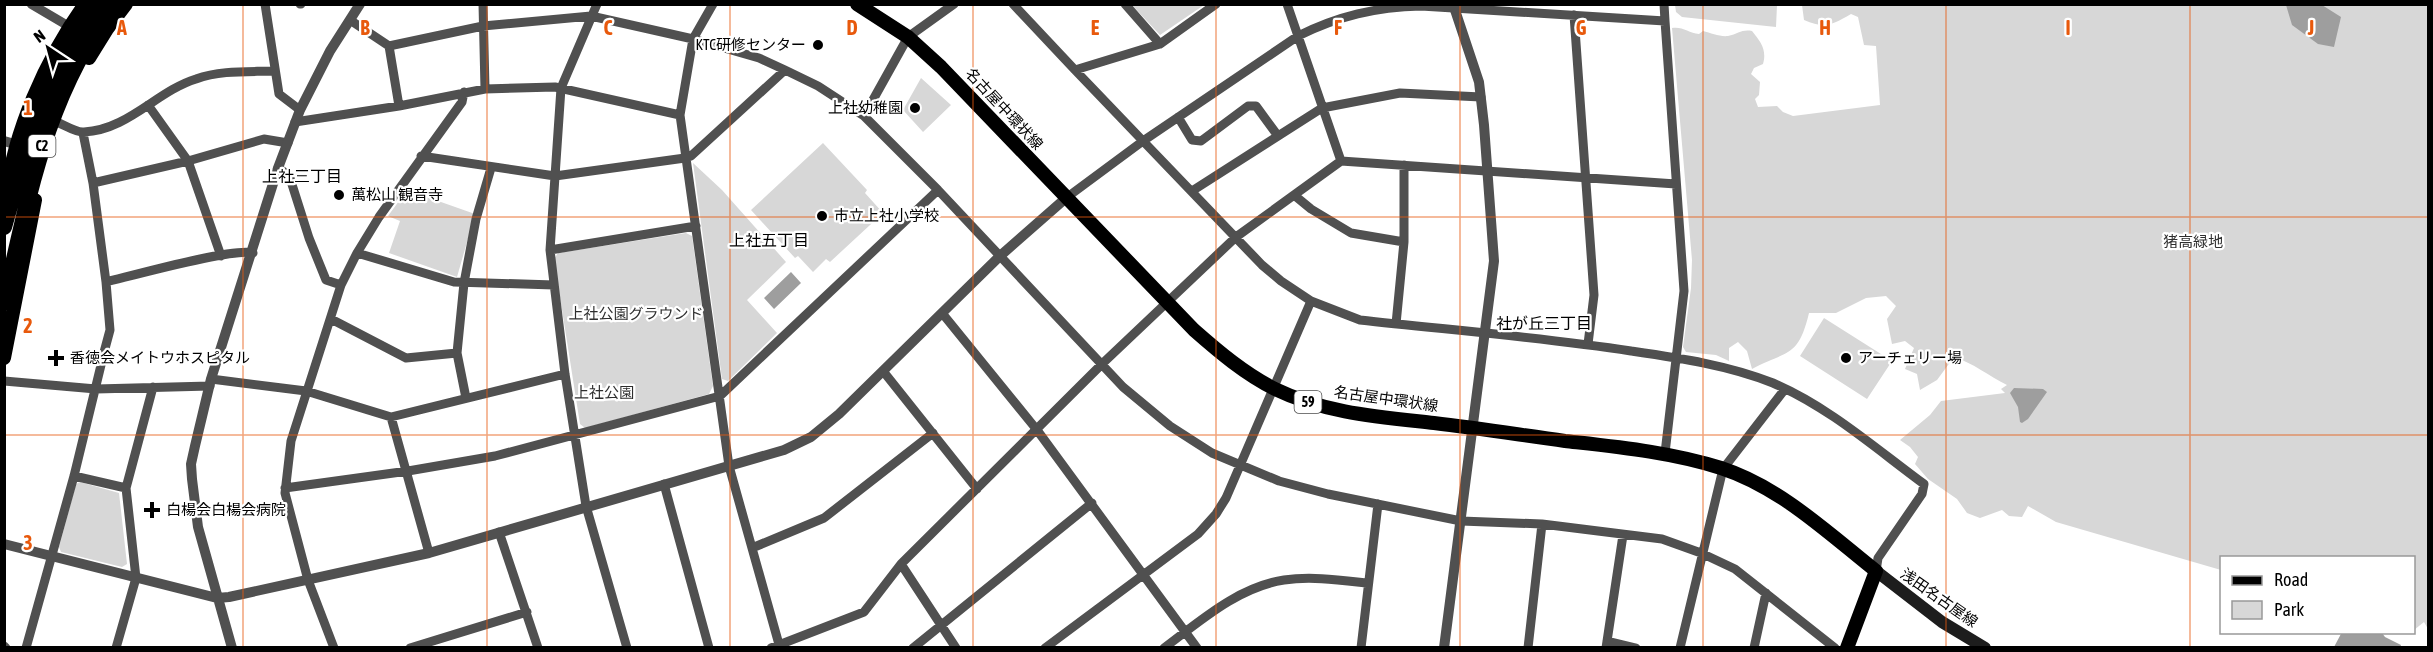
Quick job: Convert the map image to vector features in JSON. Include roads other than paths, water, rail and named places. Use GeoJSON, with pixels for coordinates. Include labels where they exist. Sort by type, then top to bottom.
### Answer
{"type":"FeatureCollection","features":[{"type":"Feature","properties":{"kind":"highway","name":"C2"},"geometry":{"type":"LineString","coordinates":[[4,227],[41,104],[73,40],[97,4]]}},
{"type":"Feature","properties":{"kind":"highway","name":"C2"},"geometry":{"type":"LineString","coordinates":[[4,303],[33,178],[54,110],[86,45],[115,4]]}},
{"type":"Feature","properties":{"kind":"main road"},"geometry":{"type":"LineString","coordinates":[[4,218],[11,143],[47,67],[85,4]]}},
{"type":"Feature","properties":{"kind":"main road"},"geometry":{"type":"LineString","coordinates":[[4,281],[70,94],[88,59],[126,4]]}},
{"type":"Feature","properties":{"kind":"main road","name":"名古屋中環状線"},"geometry":{"type":"LineString","coordinates":[[857,4],[908,37],[948,74],[1066,198],[1111,241],[1167,302],[1228,359],[1274,389],[1320,406],[1376,417],[1665,453],[1723,469],[1773,492],[1876,571]]}},
{"type":"Feature","properties":{"kind":"main road"},"geometry":{"type":"LineString","coordinates":[[4,358],[37,192]]}},
{"type":"Feature","properties":{"kind":"main road"},"geometry":{"type":"LineString","coordinates":[[1847,648],[1876,571]]}},
{"type":"Feature","properties":{"kind":"main road","name":"浅田名古屋線"},"geometry":{"type":"LineString","coordinates":[[1876,571],[1942,622],[1985,648]]}},
{"type":"Feature","properties":{"kind":"street"},"geometry":{"type":"LineString","coordinates":[[31,4],[70,27]]}},
{"type":"Feature","properties":{"kind":"street"},"geometry":{"type":"LineString","coordinates":[[265,4],[279,94],[300,110]]}},
{"type":"Feature","properties":{"kind":"street"},"geometry":{"type":"LineString","coordinates":[[232,648],[198,526],[192,479],[193,455],[211,383],[278,168],[295,122],[330,51],[360,4]]}},
{"type":"Feature","properties":{"kind":"street"},"geometry":{"type":"LineString","coordinates":[[483,4],[485,89]]}},
{"type":"Feature","properties":{"kind":"street"},"geometry":{"type":"LineString","coordinates":[[597,4],[561,88],[550,250],[565,374],[586,506],[627,648]]}},
{"type":"Feature","properties":{"kind":"street"},"geometry":{"type":"LineString","coordinates":[[713,4],[693,39],[680,115],[729,466],[777,647],[864,612],[901,564],[1167,302],[1236,237],[1341,161],[1676,184]]}},
{"type":"Feature","properties":{"kind":"street"},"geometry":{"type":"LineString","coordinates":[[864,116],[908,37],[954,4]]}},
{"type":"Feature","properties":{"kind":"street"},"geometry":{"type":"LineString","coordinates":[[1013,4],[1262,265],[1311,301],[1360,320],[1588,344],[1677,358],[1728,369],[1775,384],[1807,400],[1842,422],[1924,484],[1922,494],[1878,558],[1876,571]]}},
{"type":"Feature","properties":{"kind":"street"},"geometry":{"type":"LineString","coordinates":[[1125,4],[1160,44]]}},
{"type":"Feature","properties":{"kind":"street"},"geometry":{"type":"LineString","coordinates":[[1075,70],[1160,44],[1216,4]]}},
{"type":"Feature","properties":{"kind":"street"},"geometry":{"type":"LineString","coordinates":[[1287,4],[1341,161]]}},
{"type":"Feature","properties":{"kind":"street"},"geometry":{"type":"LineString","coordinates":[[1664,4],[1684,291],[1665,453]]}},
{"type":"Feature","properties":{"kind":"street"},"geometry":{"type":"LineString","coordinates":[[4,544],[218,598],[429,553],[784,450],[811,437],[839,414],[1000,256],[1066,198],[1143,141],[1298,36],[1325,23],[1373,7],[1454,7],[1665,21]]}},
{"type":"Feature","properties":{"kind":"street"},"geometry":{"type":"LineString","coordinates":[[1444,648],[1494,261],[1481,97],[1470,52],[1454,7]]}},
{"type":"Feature","properties":{"kind":"street"},"geometry":{"type":"LineString","coordinates":[[1574,15],[1594,295],[1588,344]]}},
{"type":"Feature","properties":{"kind":"street"},"geometry":{"type":"LineString","coordinates":[[350,20],[389,46],[483,26],[591,16],[693,39],[759,58],[818,86],[864,116],[938,189],[1124,387],[1190,440],[1239,466],[1279,481],[1378,504],[1461,521],[1542,524],[1662,539],[1701,552],[1735,569],[1835,648]]}},
{"type":"Feature","properties":{"kind":"street"},"geometry":{"type":"LineString","coordinates":[[389,46],[399,106]]}},
{"type":"Feature","properties":{"kind":"street"},"geometry":{"type":"LineString","coordinates":[[421,156],[555,176],[685,158],[691,156],[785,70]]}},
{"type":"Feature","properties":{"kind":"street"},"geometry":{"type":"LineString","coordinates":[[59,123],[83,133],[116,125],[176,87],[195,79],[217,73],[274,71]]}},
{"type":"Feature","properties":{"kind":"street"},"geometry":{"type":"LineString","coordinates":[[295,122],[399,106],[485,89],[561,88],[680,115]]}},
{"type":"Feature","properties":{"kind":"street"},"geometry":{"type":"LineString","coordinates":[[334,648],[308,580],[285,488],[291,441],[341,285],[379,216],[462,102],[464,92]]}},
{"type":"Feature","properties":{"kind":"street"},"geometry":{"type":"LineString","coordinates":[[1192,191],[1322,108],[1400,93],[1481,97]]}},
{"type":"Feature","properties":{"kind":"street"},"geometry":{"type":"LineString","coordinates":[[148,105],[188,161],[220,256]]}},
{"type":"Feature","properties":{"kind":"street"},"geometry":{"type":"LineString","coordinates":[[1178,117],[1192,140],[1201,141],[1248,106],[1256,106],[1278,136]]}},
{"type":"Feature","properties":{"kind":"street"},"geometry":{"type":"LineString","coordinates":[[26,648],[74,476],[110,330],[93,183],[83,133]]}},
{"type":"Feature","properties":{"kind":"street"},"geometry":{"type":"LineString","coordinates":[[93,183],[188,161],[264,139],[288,143]]}},
{"type":"Feature","properties":{"kind":"street"},"geometry":{"type":"LineString","coordinates":[[1396,324],[1404,242],[1404,165]]}},
{"type":"Feature","properties":{"kind":"street"},"geometry":{"type":"LineString","coordinates":[[278,168],[289,175],[326,280],[341,285]]}},
{"type":"Feature","properties":{"kind":"street"},"geometry":{"type":"LineString","coordinates":[[466,398],[457,353],[464,283],[476,219],[491,168]]}},
{"type":"Feature","properties":{"kind":"street"},"geometry":{"type":"LineString","coordinates":[[285,488],[495,456],[720,396],[938,189]]}},
{"type":"Feature","properties":{"kind":"street"},"geometry":{"type":"LineString","coordinates":[[1294,195],[1320,215],[1351,233],[1404,242]]}},
{"type":"Feature","properties":{"kind":"street"},"geometry":{"type":"LineString","coordinates":[[550,250],[696,226]]}},
{"type":"Feature","properties":{"kind":"street"},"geometry":{"type":"LineString","coordinates":[[106,282],[220,256],[246,251],[252,253]]}},
{"type":"Feature","properties":{"kind":"street"},"geometry":{"type":"LineString","coordinates":[[357,253],[454,282],[554,285]]}},
{"type":"Feature","properties":{"kind":"street"},"geometry":{"type":"LineString","coordinates":[[1045,648],[1198,534],[1216,514],[1226,498],[1311,301]]}},
{"type":"Feature","properties":{"kind":"street"},"geometry":{"type":"LineString","coordinates":[[942,313],[1037,430],[1197,648]]}},
{"type":"Feature","properties":{"kind":"street"},"geometry":{"type":"LineString","coordinates":[[331,319],[406,358],[457,353]]}},
{"type":"Feature","properties":{"kind":"street"},"geometry":{"type":"LineString","coordinates":[[883,371],[977,489]]}},
{"type":"Feature","properties":{"kind":"street"},"geometry":{"type":"LineString","coordinates":[[4,381],[96,388],[211,383],[306,391],[391,417],[565,374]]}},
{"type":"Feature","properties":{"kind":"street"},"geometry":{"type":"LineString","coordinates":[[116,648],[136,578],[126,488],[153,387]]}},
{"type":"Feature","properties":{"kind":"street"},"geometry":{"type":"LineString","coordinates":[[1680,648],[1701,552],[1723,469],[1785,389]]}},
{"type":"Feature","properties":{"kind":"street"},"geometry":{"type":"LineString","coordinates":[[391,417],[408,471],[429,553]]}},
{"type":"Feature","properties":{"kind":"street"},"geometry":{"type":"LineString","coordinates":[[752,548],[824,518],[933,434]]}},
{"type":"Feature","properties":{"kind":"street"},"geometry":{"type":"LineString","coordinates":[[74,476],[126,488]]}},
{"type":"Feature","properties":{"kind":"street"},"geometry":{"type":"LineString","coordinates":[[664,484],[709,648]]}},
{"type":"Feature","properties":{"kind":"street"},"geometry":{"type":"LineString","coordinates":[[913,648],[1092,503]]}},
{"type":"Feature","properties":{"kind":"street"},"geometry":{"type":"LineString","coordinates":[[1361,648],[1378,504]]}},
{"type":"Feature","properties":{"kind":"street"},"geometry":{"type":"LineString","coordinates":[[1528,648],[1542,524]]}},
{"type":"Feature","properties":{"kind":"street"},"geometry":{"type":"LineString","coordinates":[[500,532],[538,648]]}},
{"type":"Feature","properties":{"kind":"street"},"geometry":{"type":"LineString","coordinates":[[1623,535],[1606,644],[1636,648]]}},
{"type":"Feature","properties":{"kind":"street"},"geometry":{"type":"LineString","coordinates":[[901,564],[956,648]]}},
{"type":"Feature","properties":{"kind":"street"},"geometry":{"type":"LineString","coordinates":[[1164,648],[1226,603],[1251,589],[1284,580],[1329,579],[1367,583]]}},
{"type":"Feature","properties":{"kind":"street"},"geometry":{"type":"LineString","coordinates":[[1754,648],[1766,593]]}},
{"type":"Feature","properties":{"kind":"street"},"geometry":{"type":"LineString","coordinates":[[410,648],[527,612]]}},
{"type":"Feature","properties":{"kind":"place","name":"KTC研修センター"},"geometry":{"type":"Point","coordinates":[818,45]}},
{"type":"Feature","properties":{"kind":"place","name":"上社幼稚園"},"geometry":{"type":"Point","coordinates":[915,108]}},
{"type":"Feature","properties":{"kind":"place","name":"萬松山 観音寺"},"geometry":{"type":"Point","coordinates":[339,195]}},
{"type":"Feature","properties":{"kind":"place","name":"市立上社小学校"},"geometry":{"type":"Point","coordinates":[822,216]}},
{"type":"Feature","properties":{"kind":"place","name":"香徳会メイトウホスピタル"},"geometry":{"type":"Point","coordinates":[56,358]}},
{"type":"Feature","properties":{"kind":"place","name":"アーチェリー場"},"geometry":{"type":"Point","coordinates":[1846,358]}},
{"type":"Feature","properties":{"kind":"place","name":"白楊会白楊会病院"},"geometry":{"type":"Point","coordinates":[152,510]}},
{"type":"Feature","properties":{"kind":"district","name":"上社三丁目"},"geometry":{"type":"Point","coordinates":[302,176]}},
{"type":"Feature","properties":{"kind":"district","name":"上社五丁目"},"geometry":{"type":"Point","coordinates":[769,240]}},
{"type":"Feature","properties":{"kind":"district","name":"社が丘三丁目"},"geometry":{"type":"Point","coordinates":[1544,323]}},
{"type":"Feature","properties":{"kind":"park label","name":"猪高緑地"},"geometry":{"type":"Point","coordinates":[2193,242]}},
{"type":"Feature","properties":{"kind":"park label","name":"上社公園グラウンド"},"geometry":{"type":"Point","coordinates":[636,314]}},
{"type":"Feature","properties":{"kind":"park label","name":"上社公園"},"geometry":{"type":"Point","coordinates":[604,393]}}]}
